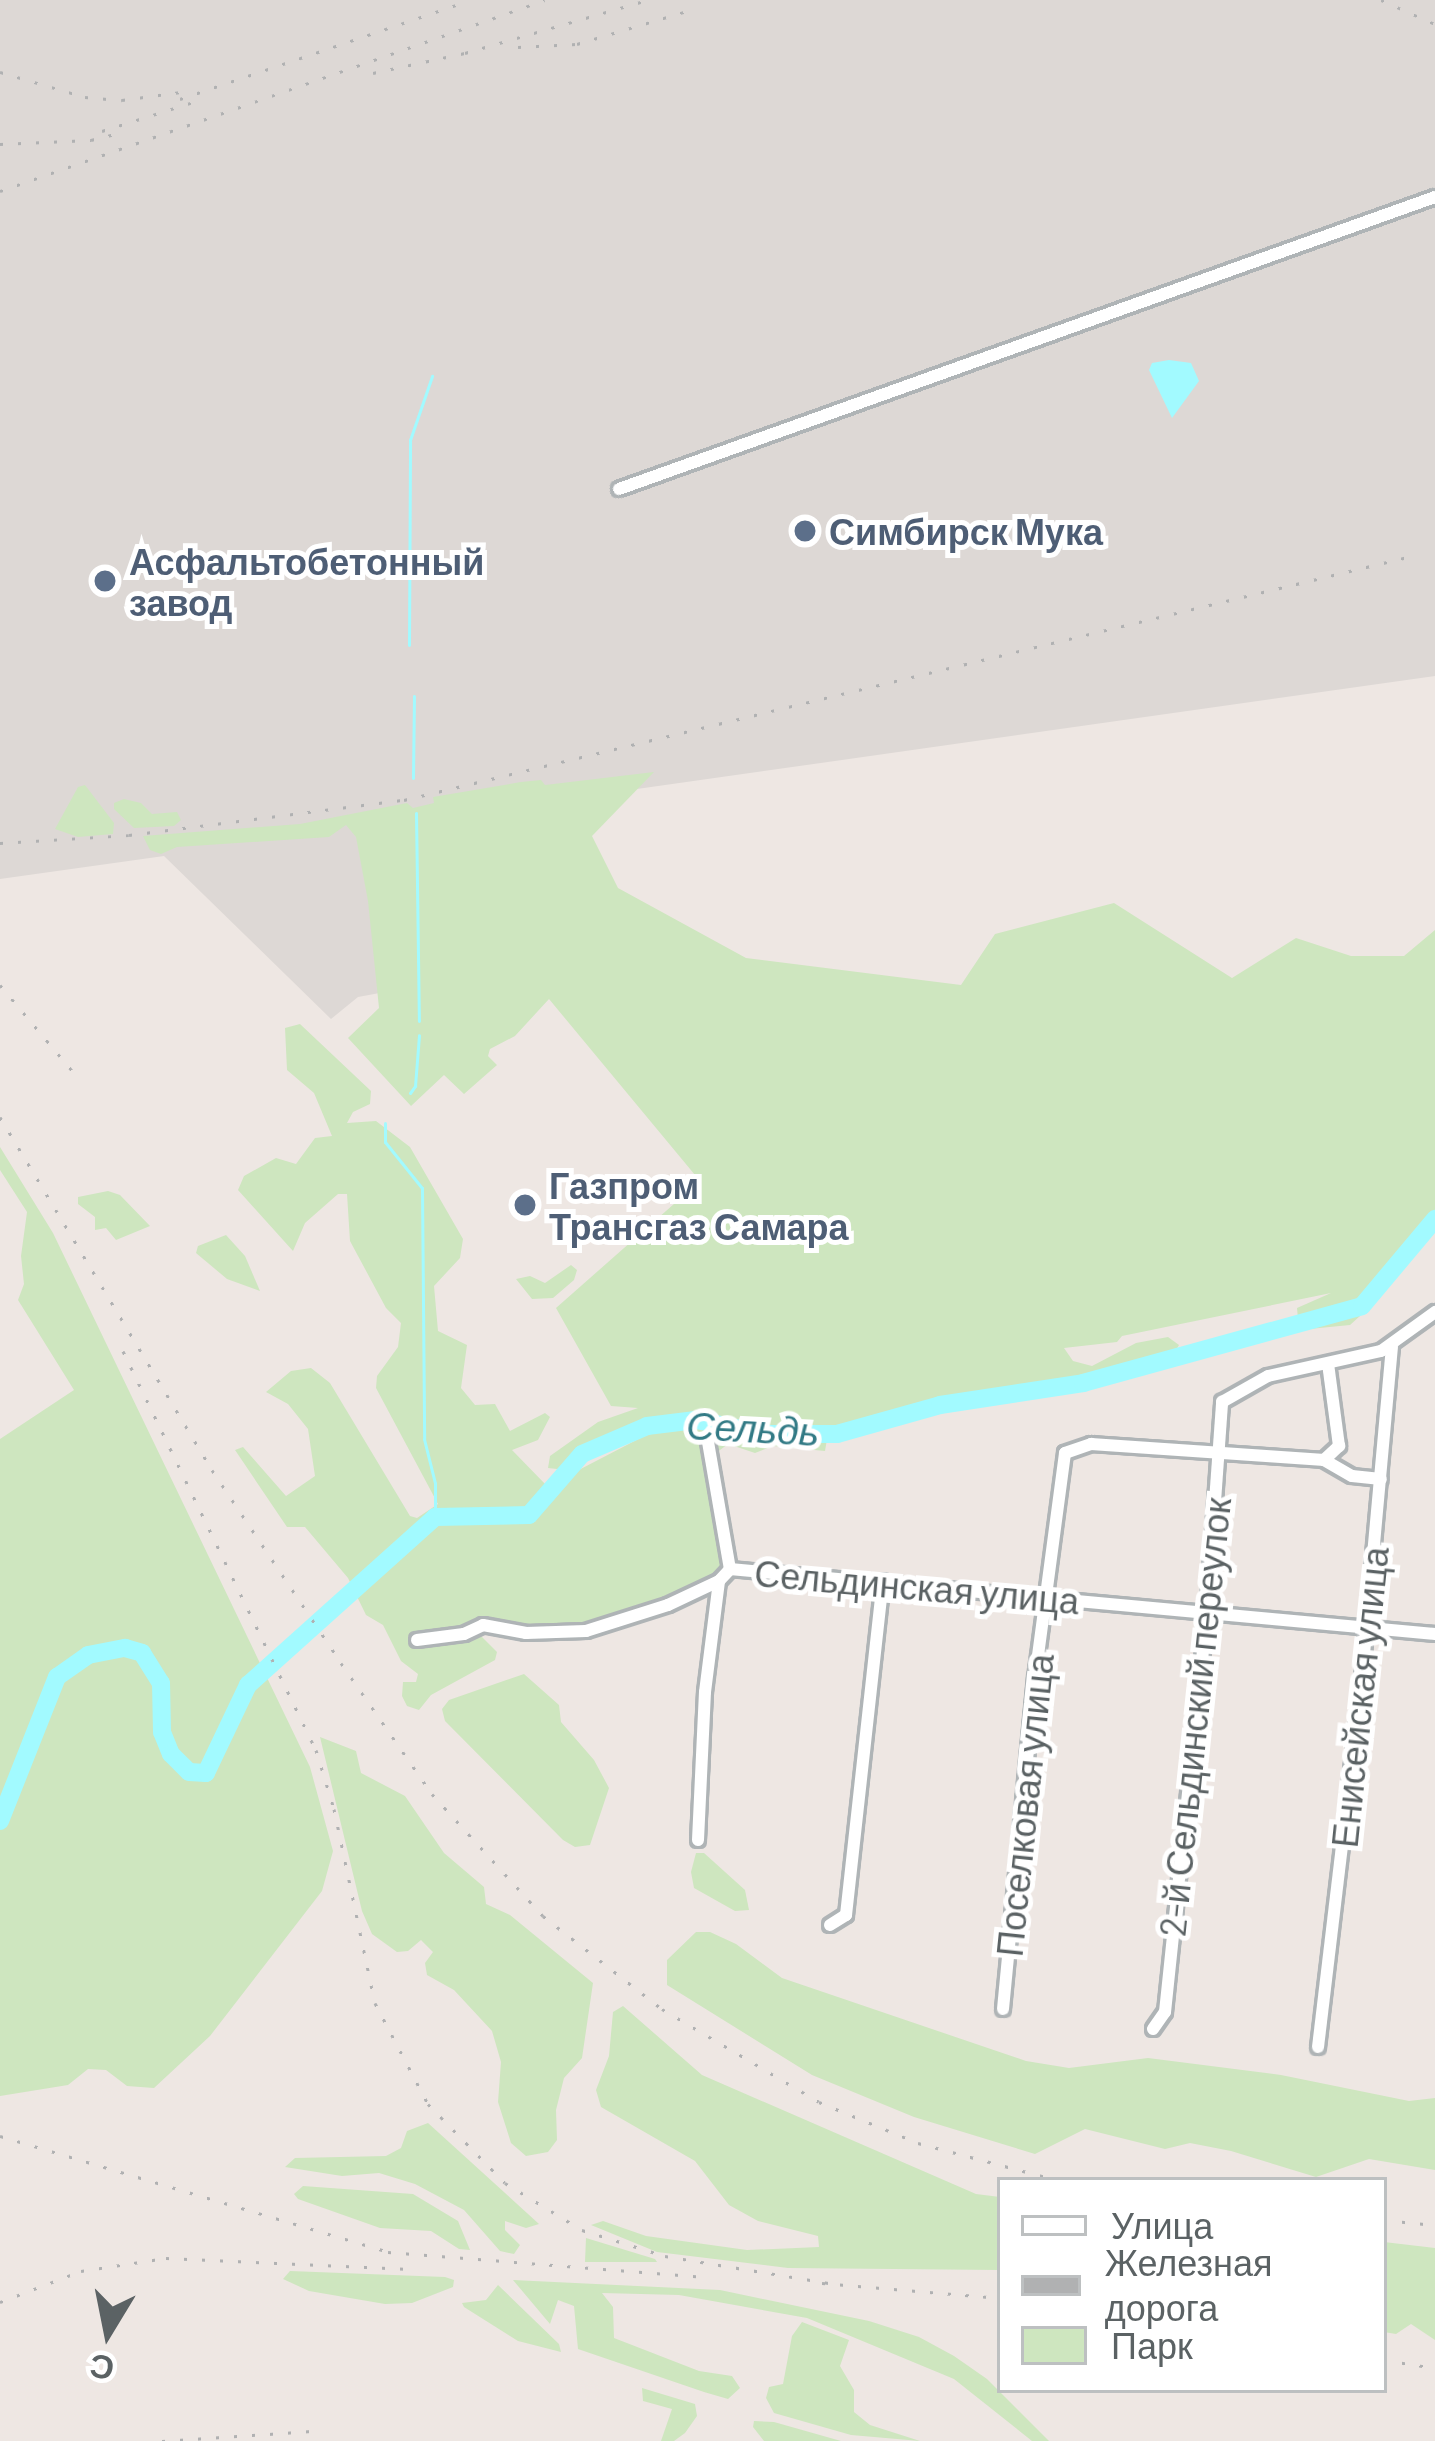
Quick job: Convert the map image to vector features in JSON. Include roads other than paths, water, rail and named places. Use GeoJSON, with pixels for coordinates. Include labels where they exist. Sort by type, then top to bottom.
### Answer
{"type":"FeatureCollection","features":[{"type":"Feature","properties":{"kind":"street"},"geometry":{"type":"LineString","coordinates":[[619,489],[1435,197]]}},
{"type":"Feature","properties":{"kind":"street"},"geometry":{"type":"LineString","coordinates":[[1324,1460],[1339,1446],[1328,1364],[1393,1346],[1435,1312]]}},
{"type":"Feature","properties":{"kind":"street","name":"Енисейская улица"},"geometry":{"type":"LineString","coordinates":[[1318,2047],[1336,1923],[1393,1346]]}},
{"type":"Feature","properties":{"kind":"street","name":"2-й Сельдинский переулок"},"geometry":{"type":"LineString","coordinates":[[1153,2029],[1165,2012],[1207,1613],[1222,1402],[1268,1376],[1328,1364]]}},
{"type":"Feature","properties":{"kind":"street"},"geometry":{"type":"LineString","coordinates":[[708,1442],[730,1569]]}},
{"type":"Feature","properties":{"kind":"street","name":"Поселковая улица"},"geometry":{"type":"LineString","coordinates":[[1004,2009],[1063,1459],[1071,1448],[1091,1444],[1220,1457]]}},
{"type":"Feature","properties":{"kind":"street"},"geometry":{"type":"LineString","coordinates":[[1220,1457],[1324,1460],[1352,1476],[1381,1479]]}},
{"type":"Feature","properties":{"kind":"street","name":"Сельдинская улица"},"geometry":{"type":"LineString","coordinates":[[417,1640],[437,1640],[483,1624],[526,1633],[586,1631],[668,1605],[719,1581],[730,1569],[1435,1634]]}},
{"type":"Feature","properties":{"kind":"street"},"geometry":{"type":"LineString","coordinates":[[698,1840],[705,1692],[719,1581]]}},
{"type":"Feature","properties":{"kind":"street"},"geometry":{"type":"LineString","coordinates":[[830,1925],[846,1915],[884,1581]]}},
{"type":"Feature","properties":{"kind":"water"},"geometry":{"type":"Polygon","coordinates":[[[1152,363],[1191,363],[1199,381],[1172,418],[1149,370],[1152,363]]]}},
{"type":"Feature","properties":{"kind":"waterway"},"geometry":{"type":"LineString","coordinates":[[409,645],[410,440],[432,376]]}},
{"type":"Feature","properties":{"kind":"waterway"},"geometry":{"type":"LineString","coordinates":[[413,778],[414,696]]}},
{"type":"Feature","properties":{"kind":"waterway"},"geometry":{"type":"LineString","coordinates":[[416,813],[419,1021]]}},
{"type":"Feature","properties":{"kind":"waterway"},"geometry":{"type":"LineString","coordinates":[[410,1093],[415,1086],[419,1035]]}},
{"type":"Feature","properties":{"kind":"waterway"},"geometry":{"type":"LineString","coordinates":[[385,1123],[385,1142],[422,1188],[424,1439],[435,1483],[435,1517]]}},
{"type":"Feature","properties":{"kind":"waterway","name":"Сельдь"},"geometry":{"type":"LineString","coordinates":[[0,1821],[57,1677],[88,1655],[125,1648],[142,1653],[161,1683],[162,1732],[171,1754],[189,1772],[206,1773],[248,1685],[435,1517],[529,1515],[582,1454],[647,1426],[696,1420],[766,1434],[837,1434],[940,1405],[1083,1383],[1362,1306],[1435,1219]]}},
{"type":"Feature","properties":{"kind":"railway"},"geometry":{"type":"LineString","coordinates":[[180,99],[470,0]]}},
{"type":"Feature","properties":{"kind":"railway"},"geometry":{"type":"LineString","coordinates":[[0,191],[545,0]]}},
{"type":"Feature","properties":{"kind":"railway"},"geometry":{"type":"LineString","coordinates":[[373,73],[465,53],[647,0]]}},
{"type":"Feature","properties":{"kind":"railway"},"geometry":{"type":"LineString","coordinates":[[1381,0],[1435,24]]}},
{"type":"Feature","properties":{"kind":"railway"},"geometry":{"type":"LineString","coordinates":[[518,47],[577,44],[697,8]]}},
{"type":"Feature","properties":{"kind":"railway"},"geometry":{"type":"LineString","coordinates":[[0,72],[85,97],[122,100],[188,91]]}},
{"type":"Feature","properties":{"kind":"railway"},"geometry":{"type":"LineString","coordinates":[[102,131],[200,100]]}},
{"type":"Feature","properties":{"kind":"railway"},"geometry":{"type":"LineString","coordinates":[[0,144],[91,140],[119,133]]}},
{"type":"Feature","properties":{"kind":"railway"},"geometry":{"type":"LineString","coordinates":[[0,843],[129,835],[404,800],[1412,556]]}},
{"type":"Feature","properties":{"kind":"railway"},"geometry":{"type":"LineString","coordinates":[[0,985],[80,1080]]}},
{"type":"Feature","properties":{"kind":"railway"},"geometry":{"type":"LineString","coordinates":[[0,1117],[212,1470],[341,1663],[432,1794],[543,1916],[662,2009],[819,2102],[918,2143],[1046,2177]]}},
{"type":"Feature","properties":{"kind":"railway"},"geometry":{"type":"LineString","coordinates":[[123,1351],[316,1750],[334,1809],[375,2003],[428,2104],[505,2183],[582,2230],[665,2256],[835,2284]]}},
{"type":"Feature","properties":{"kind":"railway"},"geometry":{"type":"LineString","coordinates":[[0,2136],[388,2252],[696,2276]]}},
{"type":"Feature","properties":{"kind":"railway"},"geometry":{"type":"LineString","coordinates":[[1387,2220],[1435,2225]]}},
{"type":"Feature","properties":{"kind":"railway"},"geometry":{"type":"LineString","coordinates":[[0,2302],[81,2271],[166,2258],[405,2269]]}},
{"type":"Feature","properties":{"kind":"railway"},"geometry":{"type":"LineString","coordinates":[[822,2283],[997,2298]]}},
{"type":"Feature","properties":{"kind":"railway"},"geometry":{"type":"LineString","coordinates":[[1387,2360],[1435,2368]]}},
{"type":"Feature","properties":{"kind":"railway"},"geometry":{"type":"LineString","coordinates":[[162,2441],[312,2431]]}},
{"type":"Feature","properties":{"kind":"place","name":"Симбирск Мука"},"geometry":{"type":"Point","coordinates":[805,531]}},
{"type":"Feature","properties":{"kind":"place","name":"Асфальтобетонный завод"},"geometry":{"type":"Point","coordinates":[105,581]}},
{"type":"Feature","properties":{"kind":"place","name":"Газпром Трансгаз Самара"},"geometry":{"type":"Point","coordinates":[525,1205]}}]}
